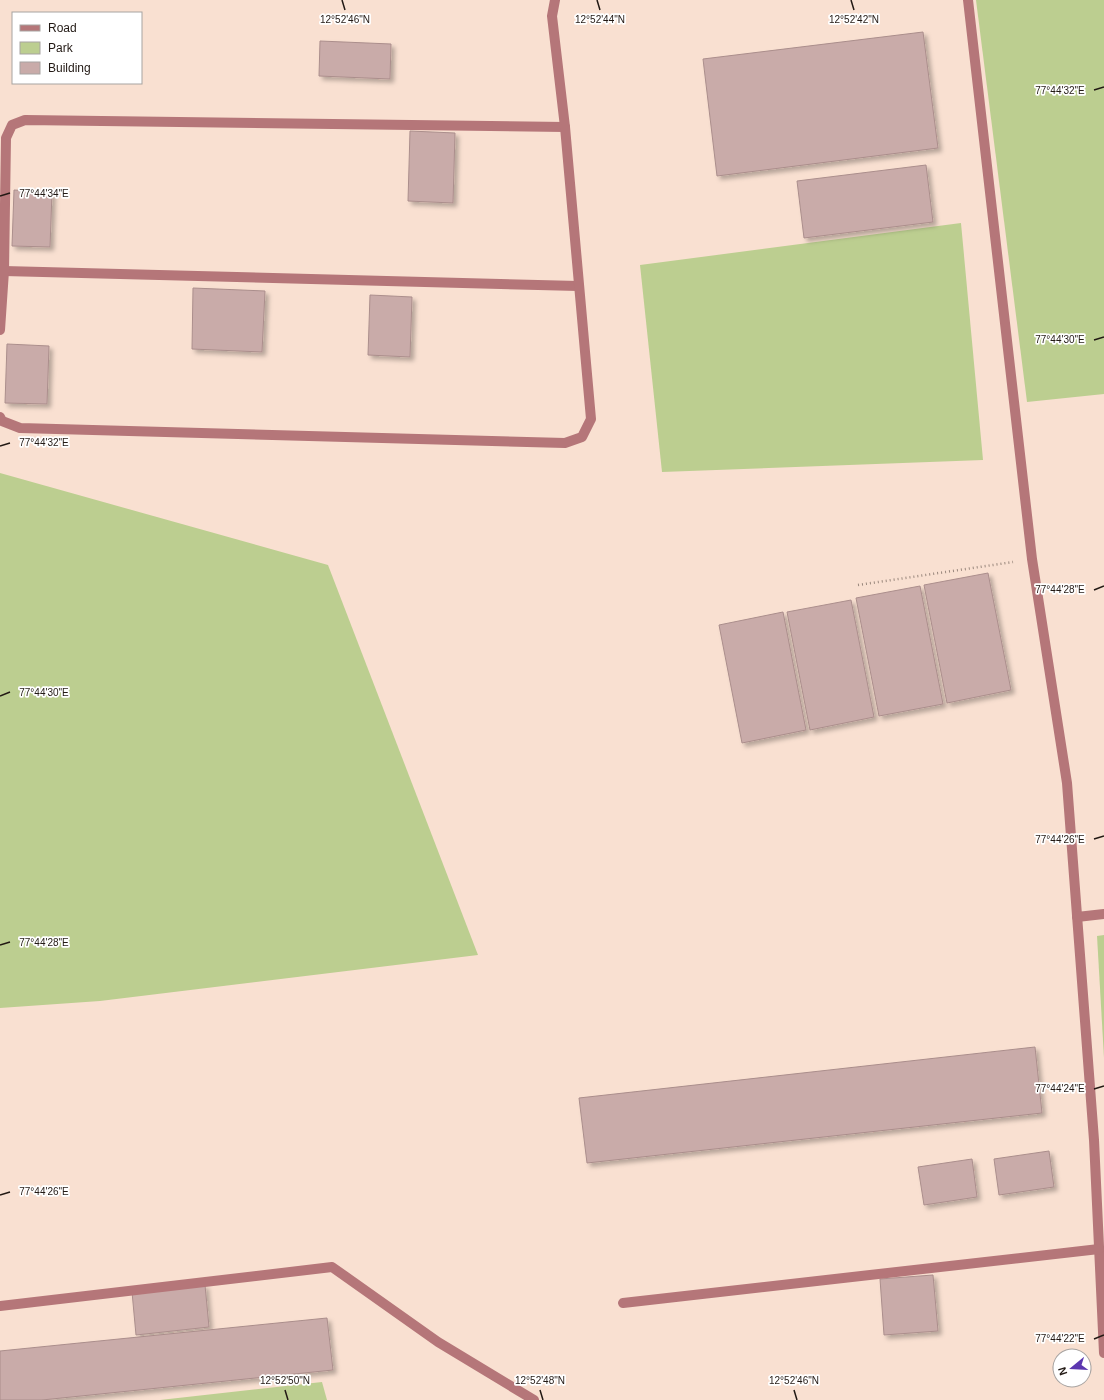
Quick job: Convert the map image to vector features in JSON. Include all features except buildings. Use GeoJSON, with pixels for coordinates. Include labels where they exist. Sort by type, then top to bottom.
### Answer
{"type":"FeatureCollection","features":[{"type":"Feature","properties":{"kind":"street"},"geometry":{"type":"LineString","coordinates":[[0,417],[2,421],[20,428],[565,443],[582,437],[591,419],[564,127],[552,16],[555,0]]}},
{"type":"Feature","properties":{"kind":"street"},"geometry":{"type":"LineString","coordinates":[[968,0],[1032,559],[1067,783],[1094,1140],[1104,1353]]}},
{"type":"Feature","properties":{"kind":"street"},"geometry":{"type":"LineString","coordinates":[[0,330],[4,271],[6,138],[12,125],[25,120],[564,127]]}},
{"type":"Feature","properties":{"kind":"street"},"geometry":{"type":"LineString","coordinates":[[4,271],[578,286]]}},
{"type":"Feature","properties":{"kind":"street"},"geometry":{"type":"LineString","coordinates":[[1077,917],[1104,914]]}},
{"type":"Feature","properties":{"kind":"street"},"geometry":{"type":"LineString","coordinates":[[623,1303],[1099,1249]]}},
{"type":"Feature","properties":{"kind":"street"},"geometry":{"type":"LineString","coordinates":[[0,1306],[332,1267],[438,1342],[534,1400]]}},
{"type":"Feature","properties":{"kind":"path"},"geometry":{"type":"LineString","coordinates":[[858,585],[1032,559]]}},
{"type":"Feature","properties":{"kind":"green space"},"geometry":{"type":"Polygon","coordinates":[[[976,0],[1104,0],[1104,394],[1027,402],[976,0]]]}},
{"type":"Feature","properties":{"kind":"green space"},"geometry":{"type":"Polygon","coordinates":[[[961,223],[983,460],[662,472],[640,265],[961,223]]]}},
{"type":"Feature","properties":{"kind":"green space"},"geometry":{"type":"Polygon","coordinates":[[[0,473],[328,565],[478,955],[100,1001],[0,1008],[0,473]]]}},
{"type":"Feature","properties":{"kind":"green space"},"geometry":{"type":"Polygon","coordinates":[[[1104,935],[1104,1058],[1097,936],[1104,935]]]}},
{"type":"Feature","properties":{"kind":"green space"},"geometry":{"type":"Polygon","coordinates":[[[322,1382],[327,1400],[160,1400],[322,1382]]]}}]}
